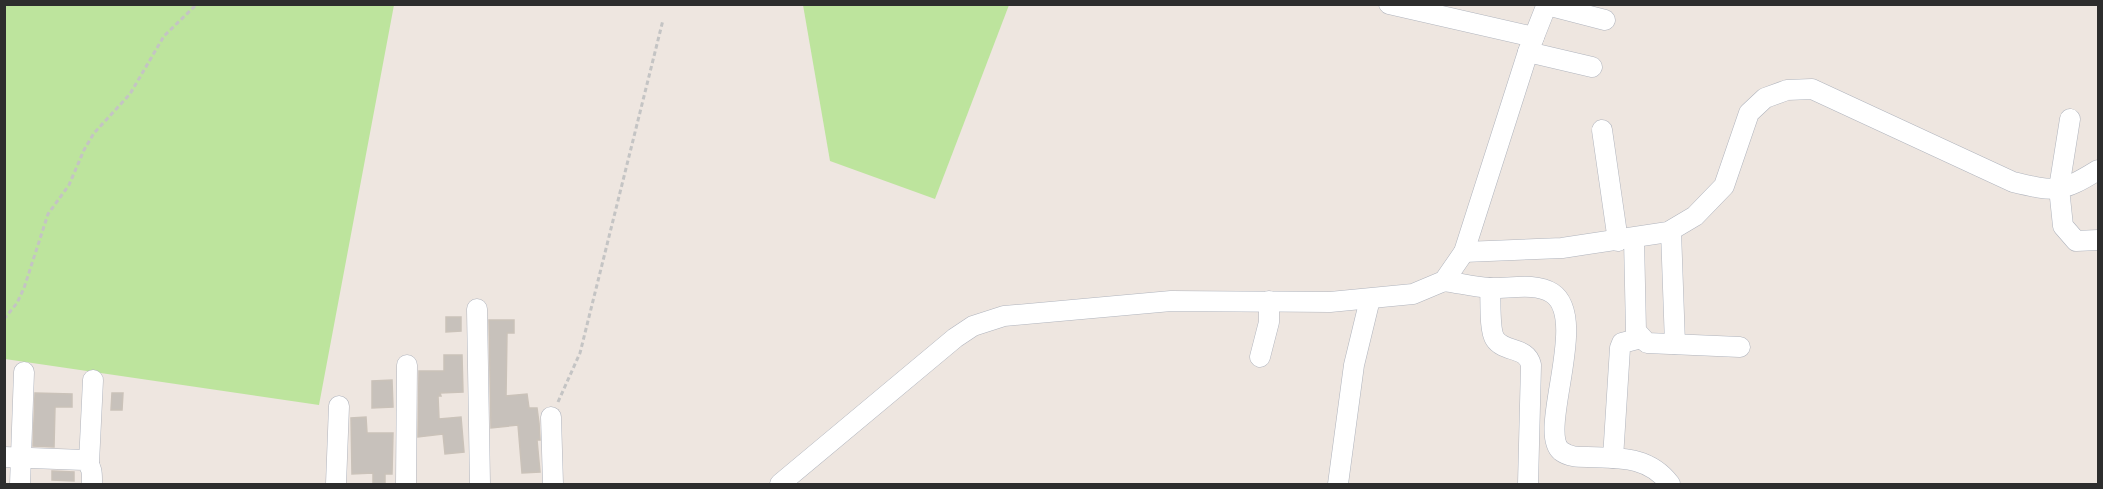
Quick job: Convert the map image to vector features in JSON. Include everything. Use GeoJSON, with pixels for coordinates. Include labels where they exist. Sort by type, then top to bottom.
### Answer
{"type":"FeatureCollection","features":[{"type":"Feature","properties":{"kind":"street"},"geometry":{"type":"LineString","coordinates":[[1389,4],[1531,44],[1592,66]]}},
{"type":"Feature","properties":{"kind":"street"},"geometry":{"type":"LineString","coordinates":[[1444,281],[1464,252],[1531,44],[1547,5],[1605,20]]}},
{"type":"Feature","properties":{"kind":"street"},"geometry":{"type":"LineString","coordinates":[[1464,252],[1562,248],[1626,240],[1671,231],[1695,216],[1724,186],[1749,113],[1765,98],[1787,90],[1812,89],[2013,182],[2048,190],[2075,185],[2098,170]]}},
{"type":"Feature","properties":{"kind":"street"},"geometry":{"type":"LineString","coordinates":[[2070,119],[2060,188],[2063,226],[2076,240],[2098,240]]}},
{"type":"Feature","properties":{"kind":"street"},"geometry":{"type":"LineString","coordinates":[[1602,130],[1626,240],[1636,331],[1647,343],[1740,347]]}},
{"type":"Feature","properties":{"kind":"street"},"geometry":{"type":"LineString","coordinates":[[1671,231],[1675,344]]}},
{"type":"Feature","properties":{"kind":"street"},"geometry":{"type":"LineString","coordinates":[[780,484],[955,338],[973,326],[1004,316],[1171,301],[1330,302],[1370,299],[1413,294],[1444,281],[1490,288],[1538,288],[1553,293],[1560,302],[1566,318],[1562,377],[1554,427],[1555,441],[1560,450],[1572,457],[1639,461],[1654,468],[1670,484]]}},
{"type":"Feature","properties":{"kind":"street"},"geometry":{"type":"LineString","coordinates":[[1490,288],[1493,337],[1499,344],[1526,354],[1531,365],[1528,484]]}},
{"type":"Feature","properties":{"kind":"street"},"geometry":{"type":"LineString","coordinates":[[1338,484],[1354,364],[1370,299]]}},
{"type":"Feature","properties":{"kind":"street"},"geometry":{"type":"LineString","coordinates":[[1260,357],[1269,322],[1269,301]]}},
{"type":"Feature","properties":{"kind":"street"},"geometry":{"type":"LineString","coordinates":[[477,309],[480,484]]}},
{"type":"Feature","properties":{"kind":"street"},"geometry":{"type":"LineString","coordinates":[[1613,458],[1620,348],[1622,343],[1641,338]]}},
{"type":"Feature","properties":{"kind":"street"},"geometry":{"type":"LineString","coordinates":[[406,484],[407,365]]}},
{"type":"Feature","properties":{"kind":"street"},"geometry":{"type":"LineString","coordinates":[[20,484],[12,457],[24,372]]}},
{"type":"Feature","properties":{"kind":"street"},"geometry":{"type":"LineString","coordinates":[[92,484],[92,471],[88,463],[93,380]]}},
{"type":"Feature","properties":{"kind":"street"},"geometry":{"type":"LineString","coordinates":[[336,484],[339,406]]}},
{"type":"Feature","properties":{"kind":"street"},"geometry":{"type":"LineString","coordinates":[[551,417],[553,484]]}},
{"type":"Feature","properties":{"kind":"street"},"geometry":{"type":"LineString","coordinates":[[12,457],[84,460],[88,463]]}},
{"type":"Feature","properties":{"kind":"path"},"geometry":{"type":"LineString","coordinates":[[4,319],[17,303],[24,288],[48,214],[69,185],[88,141],[130,94],[164,36],[197,4]]}},
{"type":"Feature","properties":{"kind":"path"},"geometry":{"type":"LineString","coordinates":[[551,417],[580,353],[663,20]]}},
{"type":"Feature","properties":{"kind":"green space"},"geometry":{"type":"Polygon","coordinates":[[[5,5],[394,5],[319,405],[5,359],[5,5]]]}},
{"type":"Feature","properties":{"kind":"green space"},"geometry":{"type":"Polygon","coordinates":[[[803,5],[1009,5],[935,199],[830,161],[803,5]]]}},
{"type":"Feature","properties":{"kind":"building"},"geometry":{"type":"Polygon","coordinates":[[[446,317],[461,317],[461,331],[446,332],[446,317]]]}},
{"type":"Feature","properties":{"kind":"building"},"geometry":{"type":"Polygon","coordinates":[[[489,320],[514,320],[514,333],[507,333],[506,396],[527,394],[529,408],[537,408],[540,472],[522,473],[518,425],[491,428],[489,320]]]}},
{"type":"Feature","properties":{"kind":"building"},"geometry":{"type":"Polygon","coordinates":[[[444,355],[462,355],[463,392],[440,393],[441,396],[438,396],[439,419],[461,417],[464,452],[445,454],[443,434],[418,437],[419,371],[444,371],[444,355]]]}},
{"type":"Feature","properties":{"kind":"building"},"geometry":{"type":"Polygon","coordinates":[[[392,380],[393,407],[372,408],[372,381],[392,380]]]}},
{"type":"Feature","properties":{"kind":"building"},"geometry":{"type":"Polygon","coordinates":[[[35,393],[72,394],[72,407],[55,407],[54,447],[33,446],[35,393]]]}},
{"type":"Feature","properties":{"kind":"building"},"geometry":{"type":"Polygon","coordinates":[[[112,393],[123,393],[122,410],[111,410],[112,393]]]}},
{"type":"Feature","properties":{"kind":"building"},"geometry":{"type":"Polygon","coordinates":[[[366,417],[367,433],[393,433],[392,474],[385,474],[385,484],[373,484],[373,473],[352,474],[351,418],[366,417]]]}},
{"type":"Feature","properties":{"kind":"building"},"geometry":{"type":"Polygon","coordinates":[[[52,471],[74,472],[74,481],[52,480],[52,471]]]}}]}
